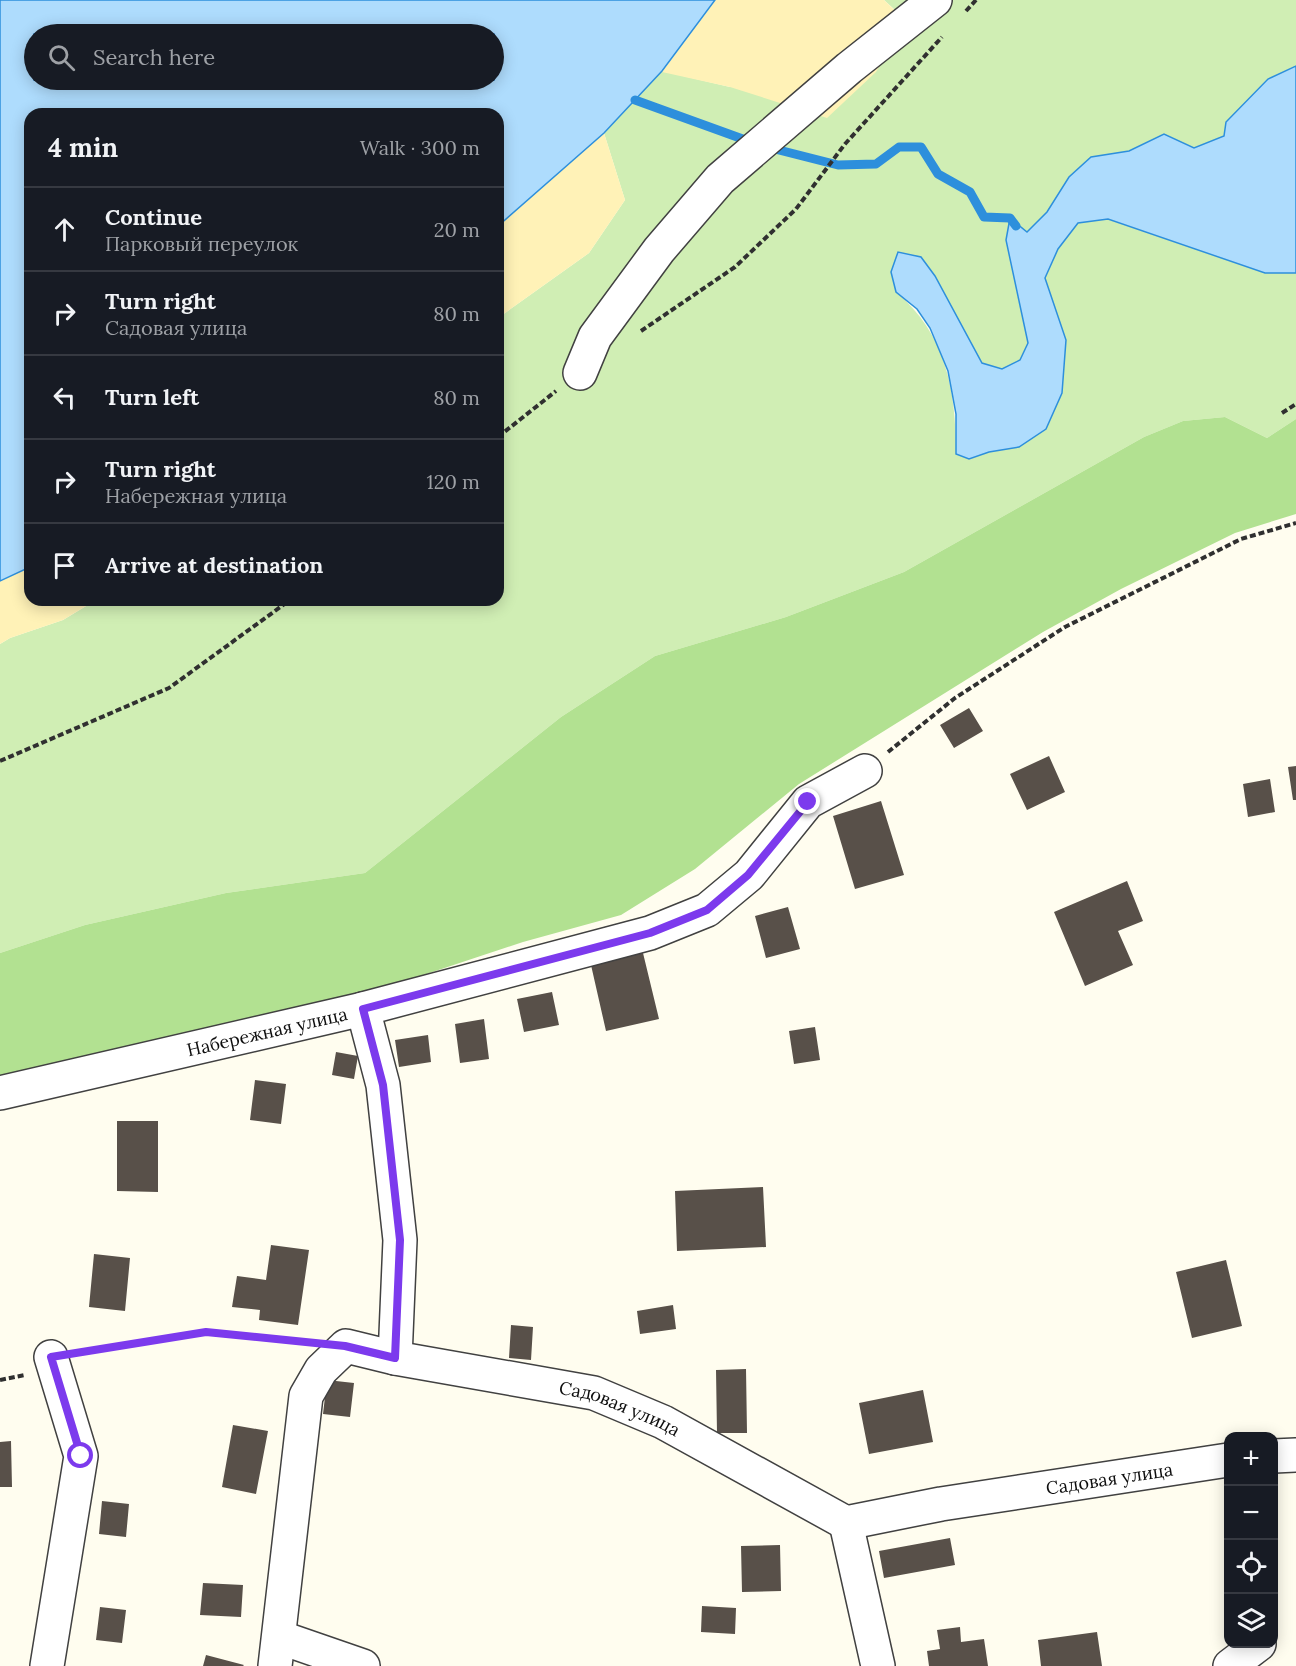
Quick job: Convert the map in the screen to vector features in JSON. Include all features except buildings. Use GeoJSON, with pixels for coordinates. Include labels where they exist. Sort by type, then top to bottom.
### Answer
{"type":"FeatureCollection","features":[{"type":"Feature","properties":{"kind":"street"},"geometry":{"type":"LineString","coordinates":[[580,373],[595,337],[659,250],[720,179],[849,68],[948,8]]}},
{"type":"Feature","properties":{"kind":"street","name":"Набережная улица"},"geometry":{"type":"LineString","coordinates":[[0,1093],[363,1009],[650,933],[707,910],[748,875],[808,802],[864,771]]}},
{"type":"Feature","properties":{"kind":"street"},"geometry":{"type":"LineString","coordinates":[[363,1009],[383,1085],[400,1240],[395,1358]]}},
{"type":"Feature","properties":{"kind":"street"},"geometry":{"type":"LineString","coordinates":[[345,1346],[321,1370],[306,1396],[277,1651],[363,1666]]}},
{"type":"Feature","properties":{"kind":"street","name":"Садовая улица"},"geometry":{"type":"LineString","coordinates":[[345,1346],[395,1358],[603,1397],[663,1422],[846,1523],[940,1504],[1224,1461]]}},
{"type":"Feature","properties":{"kind":"street"},"geometry":{"type":"LineString","coordinates":[[47,1666],[81,1456],[51,1357]]}},
{"type":"Feature","properties":{"kind":"street"},"geometry":{"type":"LineString","coordinates":[[1278,1456],[1296,1455]]}},
{"type":"Feature","properties":{"kind":"street"},"geometry":{"type":"LineString","coordinates":[[846,1523],[878,1666]]}},
{"type":"Feature","properties":{"kind":"street"},"geometry":{"type":"LineString","coordinates":[[1230,1666],[1255,1648]]}},
{"type":"Feature","properties":{"kind":"path"},"geometry":{"type":"LineString","coordinates":[[948,8],[976,0]]}},
{"type":"Feature","properties":{"kind":"path"},"geometry":{"type":"LineString","coordinates":[[638,333],[735,267],[796,209],[845,144],[945,34]]}},
{"type":"Feature","properties":{"kind":"path"},"geometry":{"type":"LineString","coordinates":[[504,432],[580,373]]}},
{"type":"Feature","properties":{"kind":"path"},"geometry":{"type":"LineString","coordinates":[[1282,413],[1296,404]]}},
{"type":"Feature","properties":{"kind":"path"},"geometry":{"type":"LineString","coordinates":[[864,771],[955,698],[1065,627],[1241,539],[1296,523]]}},
{"type":"Feature","properties":{"kind":"path"},"geometry":{"type":"LineString","coordinates":[[0,761],[169,688],[282,606]]}},
{"type":"Feature","properties":{"kind":"path"},"geometry":{"type":"LineString","coordinates":[[0,1380],[50,1369],[51,1357],[206,1332],[345,1346]]}},
{"type":"Feature","properties":{"kind":"green space"},"geometry":{"type":"Polygon","coordinates":[[[884,0],[1296,0],[1296,66],[1268,79],[1226,122],[1224,136],[1194,148],[1164,134],[1129,151],[1091,157],[1069,177],[1047,212],[1027,232],[1009,219],[1017,293],[1028,343],[1020,360],[1002,369],[982,363],[935,276],[896,292],[913,308],[937,345],[945,365],[954,408],[956,454],[969,459],[989,452],[1019,447],[1066,340],[1045,278],[1058,249],[1078,223],[1107,219],[1265,273],[1296,273],[1296,419],[1267,438],[1225,417],[1183,421],[1144,437],[904,572],[786,617],[655,656],[561,717],[365,873],[226,893],[85,925],[0,953],[0,644],[10,638],[63,620],[86,606],[504,606],[504,314],[589,253],[625,200],[604,133],[662,71],[730,87],[906,20],[884,0]]]}},
{"type":"Feature","properties":{"kind":"green space"},"geometry":{"type":"Polygon","coordinates":[[[1225,417],[1267,438],[1296,419],[1296,514],[1235,533],[1121,589],[1043,632],[799,784],[695,869],[621,915],[523,942],[330,1006],[0,1082],[0,953],[85,925],[226,893],[365,873],[561,717],[655,656],[786,617],[904,572],[1144,437],[1183,421],[1225,417]]]}},
{"type":"Feature","properties":{"kind":"sand"},"geometry":{"type":"Polygon","coordinates":[[[715,0],[884,0],[906,21],[876,72],[827,118],[730,87],[662,72],[715,0]]]}},
{"type":"Feature","properties":{"kind":"sand"},"geometry":{"type":"Polygon","coordinates":[[[604,133],[625,200],[589,253],[504,314],[504,221],[604,133]]]}},
{"type":"Feature","properties":{"kind":"sand"},"geometry":{"type":"Polygon","coordinates":[[[24,570],[24,606],[86,606],[63,620],[10,638],[0,644],[0,581],[24,570]]]}},
{"type":"Feature","properties":{"kind":"water"},"geometry":{"type":"Polygon","coordinates":[[[0,0],[715,0],[662,71],[604,133],[504,221],[504,108],[24,108],[24,570],[0,581],[0,0]]]}},
{"type":"Feature","properties":{"kind":"water"},"geometry":{"type":"Polygon","coordinates":[[[1296,66],[1296,273],[1265,273],[1108,219],[1078,223],[1058,249],[1045,278],[1066,340],[1062,393],[1046,429],[1019,447],[989,452],[969,459],[956,454],[956,414],[948,371],[930,328],[917,309],[896,292],[891,272],[898,252],[921,257],[935,276],[982,363],[1002,369],[1020,360],[1028,343],[1006,240],[1010,218],[1027,232],[1047,212],[1069,177],[1091,157],[1129,151],[1164,134],[1194,148],[1224,136],[1226,122],[1268,79],[1296,66]]]}},
{"type":"Feature","properties":{"kind":"waterway"},"geometry":{"type":"LineString","coordinates":[[635,100],[751,142]]}},
{"type":"Feature","properties":{"kind":"waterway"},"geometry":{"type":"LineString","coordinates":[[767,147],[838,165],[876,164],[899,147],[921,147],[938,174],[970,192],[984,217],[1010,218],[1016,226]]}},
{"type":"Feature","properties":{"kind":"route"},"geometry":{"type":"LineString","coordinates":[[81,1456],[51,1357],[206,1332],[345,1346],[395,1358],[400,1240],[383,1085],[363,1009],[498,971],[650,933],[707,910],[748,875],[808,802]]}}]}
